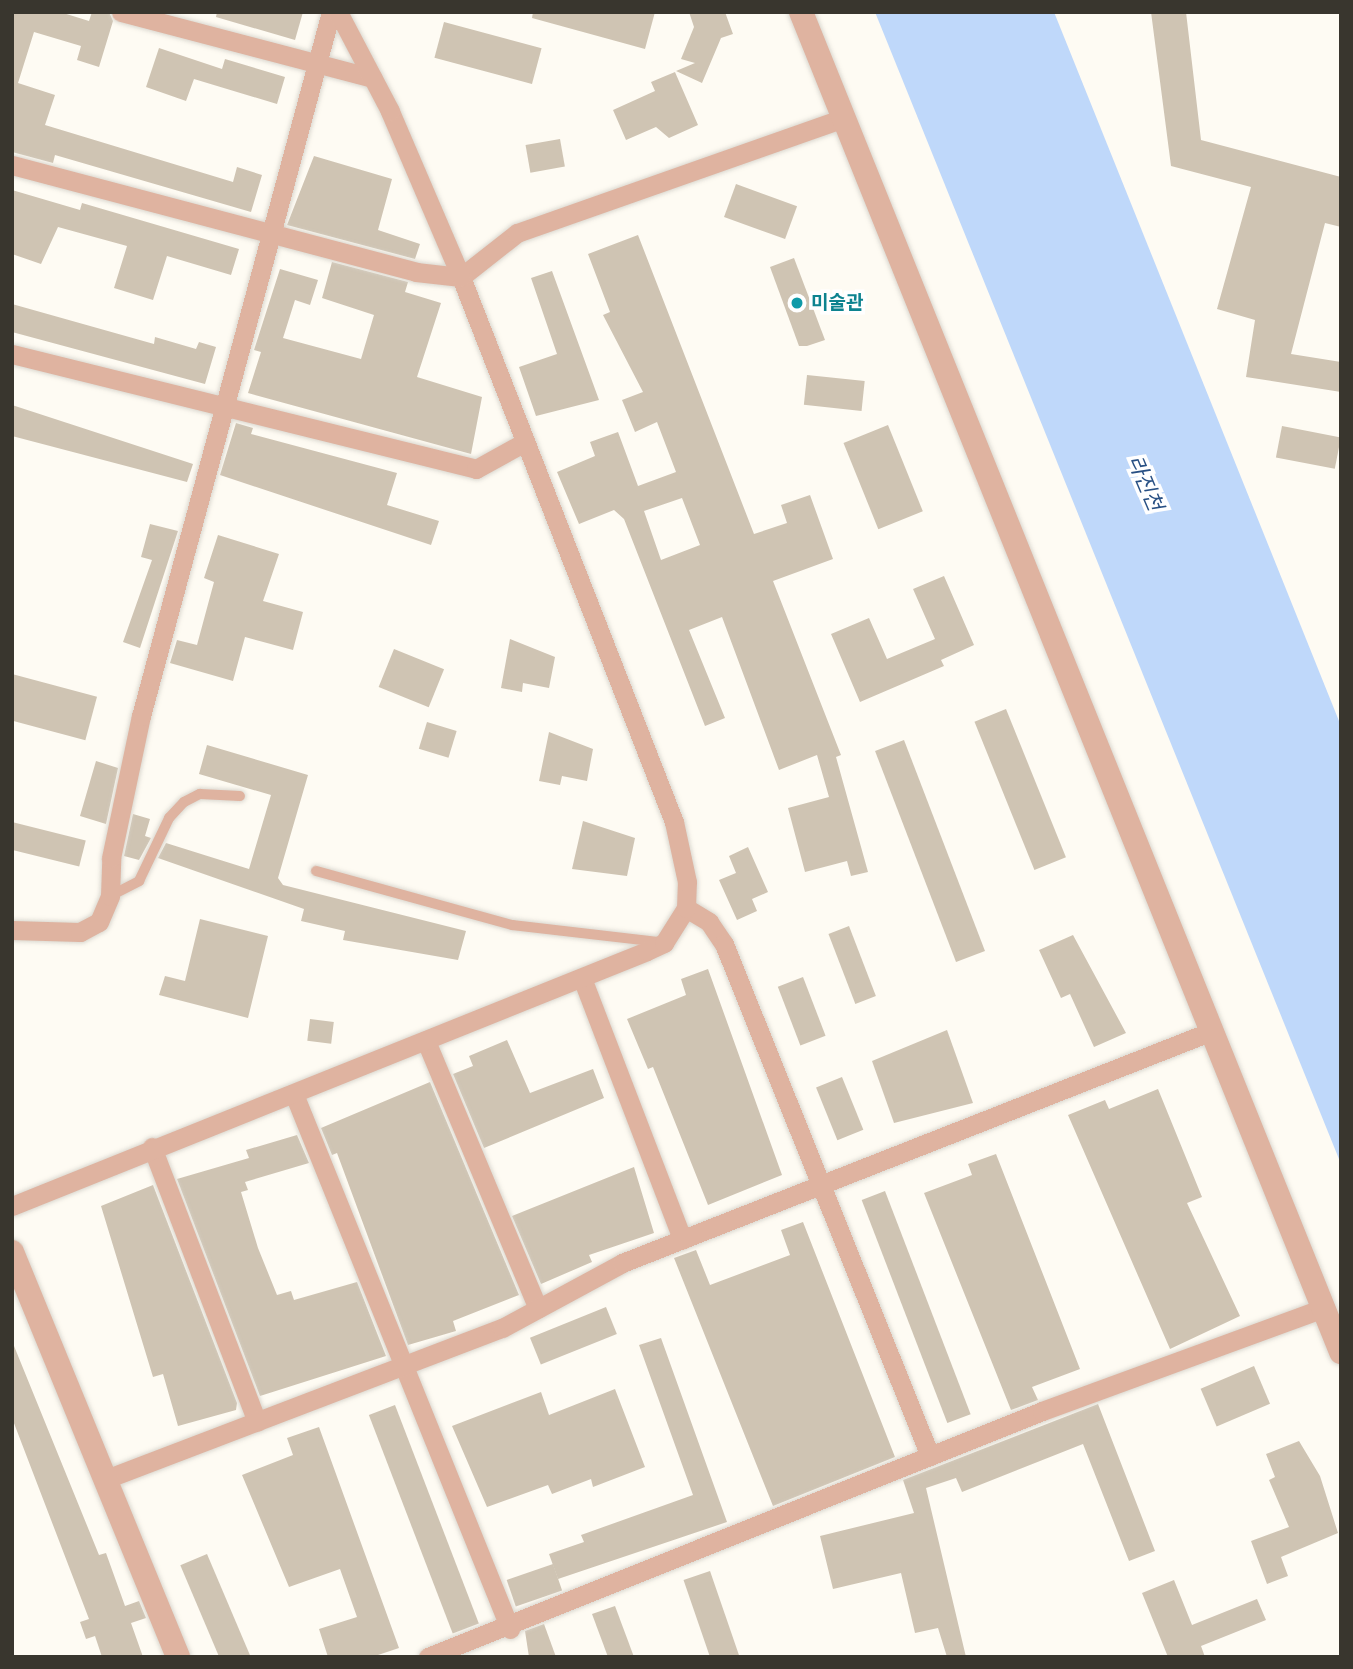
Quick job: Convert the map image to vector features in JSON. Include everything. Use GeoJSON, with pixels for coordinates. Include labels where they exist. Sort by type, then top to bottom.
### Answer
{"type":"FeatureCollection","features":[{"type":"Feature","properties":{"kind":"street"},"geometry":{"type":"LineString","coordinates":[[121,12],[373,78]]}},
{"type":"Feature","properties":{"kind":"street"},"geometry":{"type":"LineString","coordinates":[[12,930],[80,932],[99,922],[110,896],[111,858],[141,716],[223,404],[331,12]]}},
{"type":"Feature","properties":{"kind":"street"},"geometry":{"type":"LineString","coordinates":[[12,1206],[152,1147],[294,1094],[664,943],[686,908],[687,882],[674,822],[461,277],[373,78],[338,12]]}},
{"type":"Feature","properties":{"kind":"street"},"geometry":{"type":"LineString","coordinates":[[801,12],[1341,1352]]}},
{"type":"Feature","properties":{"kind":"street"},"geometry":{"type":"LineString","coordinates":[[461,277],[517,233],[844,118]]}},
{"type":"Feature","properties":{"kind":"street"},"geometry":{"type":"LineString","coordinates":[[12,165],[269,235],[461,277]]}},
{"type":"Feature","properties":{"kind":"street"},"geometry":{"type":"LineString","coordinates":[[12,354],[476,468],[525,442]]}},
{"type":"Feature","properties":{"kind":"street"},"geometry":{"type":"LineString","coordinates":[[686,908],[709,922],[724,944],[930,1456]]}},
{"type":"Feature","properties":{"kind":"street"},"geometry":{"type":"LineString","coordinates":[[582,978],[682,1239]]}},
{"type":"Feature","properties":{"kind":"street"},"geometry":{"type":"LineString","coordinates":[[106,1479],[406,1366],[538,1309],[682,1239],[1212,1031]]}},
{"type":"Feature","properties":{"kind":"street"},"geometry":{"type":"LineString","coordinates":[[426,1041],[538,1309]]}},
{"type":"Feature","properties":{"kind":"street"},"geometry":{"type":"LineString","coordinates":[[294,1094],[510,1629]]}},
{"type":"Feature","properties":{"kind":"street"},"geometry":{"type":"LineString","coordinates":[[152,1147],[257,1422]]}},
{"type":"Feature","properties":{"kind":"street"},"geometry":{"type":"LineString","coordinates":[[12,1252],[178,1657]]}},
{"type":"Feature","properties":{"kind":"street"},"geometry":{"type":"LineString","coordinates":[[428,1657],[510,1629],[930,1456],[1323,1308]]}},
{"type":"Feature","properties":{"kind":"lane"},"geometry":{"type":"LineString","coordinates":[[110,896],[139,881],[169,818],[184,802],[200,794],[240,796]]}},
{"type":"Feature","properties":{"kind":"lane"},"geometry":{"type":"LineString","coordinates":[[316,871],[512,925],[664,943]]}},
{"type":"Feature","properties":{"kind":"water","name":"라진천"},"geometry":{"type":"Polygon","coordinates":[[[875,12],[1054,12],[1341,726],[1341,1164],[875,12]]]}},
{"type":"Feature","properties":{"kind":"building"},"geometry":{"type":"Polygon","coordinates":[[[12,12],[60,12],[89,21],[92,12],[109,12],[113,21],[99,67],[77,60],[81,46],[34,32],[18,83],[55,95],[45,125],[233,182],[237,167],[262,175],[251,212],[55,155],[53,163],[12,152],[12,12]]]}},
{"type":"Feature","properties":{"kind":"building"},"geometry":{"type":"Polygon","coordinates":[[[217,12],[303,12],[295,40],[216,17],[217,12]]]}},
{"type":"Feature","properties":{"kind":"building"},"geometry":{"type":"Polygon","coordinates":[[[533,12],[655,12],[645,49],[532,18],[533,12]]]}},
{"type":"Feature","properties":{"kind":"building"},"geometry":{"type":"Polygon","coordinates":[[[689,12],[725,12],[733,34],[721,38],[702,83],[676,71],[695,63],[681,59],[694,27],[689,12]]]}},
{"type":"Feature","properties":{"kind":"building"},"geometry":{"type":"Polygon","coordinates":[[[1151,12],[1186,12],[1201,140],[1341,177],[1341,227],[1325,223],[1291,354],[1341,362],[1341,392],[1246,377],[1255,320],[1217,309],[1251,187],[1171,166],[1151,12]]]}},
{"type":"Feature","properties":{"kind":"building"},"geometry":{"type":"Polygon","coordinates":[[[444,22],[542,48],[532,84],[434,58],[444,22]]]}},
{"type":"Feature","properties":{"kind":"building"},"geometry":{"type":"Polygon","coordinates":[[[159,48],[222,69],[225,59],[285,77],[277,104],[194,79],[186,101],[146,87],[159,48]]]}},
{"type":"Feature","properties":{"kind":"building"},"geometry":{"type":"Polygon","coordinates":[[[675,72],[698,125],[669,138],[656,127],[626,140],[613,110],[655,91],[651,82],[675,72]]]}},
{"type":"Feature","properties":{"kind":"building"},"geometry":{"type":"Polygon","coordinates":[[[560,139],[565,167],[530,173],[526,145],[560,139]]]}},
{"type":"Feature","properties":{"kind":"building"},"geometry":{"type":"Polygon","coordinates":[[[314,156],[392,179],[378,230],[420,244],[415,259],[287,225],[314,156]]]}},
{"type":"Feature","properties":{"kind":"building"},"geometry":{"type":"Polygon","coordinates":[[[736,184],[797,206],[785,239],[724,217],[736,184]]]}},
{"type":"Feature","properties":{"kind":"building"},"geometry":{"type":"Polygon","coordinates":[[[12,190],[80,210],[82,203],[239,249],[231,275],[167,256],[153,300],[114,288],[127,246],[58,227],[41,264],[12,254],[12,190]]]}},
{"type":"Feature","properties":{"kind":"building"},"geometry":{"type":"Polygon","coordinates":[[[638,235],[754,534],[787,523],[781,505],[810,495],[833,559],[773,581],[841,755],[836,757],[868,872],[851,876],[847,861],[805,872],[788,808],[829,797],[817,755],[779,770],[722,617],[689,630],[725,718],[705,726],[624,519],[614,510],[579,524],[557,472],[595,456],[590,442],[618,432],[638,486],[676,472],[657,422],[635,432],[622,400],[643,392],[603,315],[610,312],[588,254],[638,235]],[[682,498],[644,511],[661,560],[700,545],[682,498]]]}},
{"type":"Feature","properties":{"kind":"building","name":"미술관"},"geometry":{"type":"Polygon","coordinates":[[[794,258],[825,340],[807,346],[799,346],[770,267],[794,258]]]}},
{"type":"Feature","properties":{"kind":"building"},"geometry":{"type":"Polygon","coordinates":[[[332,262],[408,282],[405,292],[441,303],[417,377],[482,397],[471,454],[248,393],[261,352],[254,350],[280,269],[318,280],[310,305],[295,300],[283,338],[361,359],[374,315],[322,298],[332,262]]]}},
{"type":"Feature","properties":{"kind":"building"},"geometry":{"type":"Polygon","coordinates":[[[552,271],[599,400],[536,416],[519,367],[557,354],[531,278],[552,271]]]}},
{"type":"Feature","properties":{"kind":"building"},"geometry":{"type":"Polygon","coordinates":[[[12,304],[154,344],[155,337],[196,349],[199,342],[216,347],[205,384],[12,332],[12,304]]]}},
{"type":"Feature","properties":{"kind":"building"},"geometry":{"type":"Polygon","coordinates":[[[807,375],[865,381],[862,411],[804,405],[807,375]]]}},
{"type":"Feature","properties":{"kind":"building"},"geometry":{"type":"Polygon","coordinates":[[[12,405],[193,464],[187,482],[12,436],[12,405]]]}},
{"type":"Feature","properties":{"kind":"building"},"geometry":{"type":"Polygon","coordinates":[[[236,423],[253,428],[251,434],[397,473],[387,505],[439,521],[431,545],[220,475],[236,423]]]}},
{"type":"Feature","properties":{"kind":"building"},"geometry":{"type":"Polygon","coordinates":[[[888,425],[923,511],[878,529],[843,443],[888,425]]]}},
{"type":"Feature","properties":{"kind":"building"},"geometry":{"type":"Polygon","coordinates":[[[1282,426],[1341,437],[1335,469],[1276,457],[1282,426]]]}},
{"type":"Feature","properties":{"kind":"building"},"geometry":{"type":"Polygon","coordinates":[[[150,524],[178,531],[140,648],[123,642],[152,560],[141,557],[150,524]]]}},
{"type":"Feature","properties":{"kind":"building"},"geometry":{"type":"Polygon","coordinates":[[[218,535],[279,554],[263,601],[303,612],[293,650],[245,637],[233,681],[170,663],[177,640],[197,645],[214,582],[204,578],[218,535]]]}},
{"type":"Feature","properties":{"kind":"building"},"geometry":{"type":"Polygon","coordinates":[[[944,576],[974,645],[941,660],[944,666],[860,702],[831,634],[869,618],[887,659],[935,639],[913,589],[944,576]]]}},
{"type":"Feature","properties":{"kind":"building"},"geometry":{"type":"Polygon","coordinates":[[[510,639],[555,657],[549,688],[523,683],[522,692],[501,688],[510,639]]]}},
{"type":"Feature","properties":{"kind":"building"},"geometry":{"type":"Polygon","coordinates":[[[394,649],[444,669],[429,707],[379,687],[394,649]]]}},
{"type":"Feature","properties":{"kind":"building"},"geometry":{"type":"Polygon","coordinates":[[[12,674],[97,697],[85,740],[12,721],[12,674]]]}},
{"type":"Feature","properties":{"kind":"building"},"geometry":{"type":"Polygon","coordinates":[[[1006,709],[1066,857],[1034,870],[974,722],[1006,709]]]}},
{"type":"Feature","properties":{"kind":"building"},"geometry":{"type":"Polygon","coordinates":[[[427,722],[457,731],[448,758],[419,749],[427,722]]]}},
{"type":"Feature","properties":{"kind":"building"},"geometry":{"type":"Polygon","coordinates":[[[549,732],[593,749],[587,781],[562,776],[560,785],[539,781],[549,732]]]}},
{"type":"Feature","properties":{"kind":"building"},"geometry":{"type":"Polygon","coordinates":[[[904,740],[985,951],[956,962],[875,751],[904,740]]]}},
{"type":"Feature","properties":{"kind":"building"},"geometry":{"type":"Polygon","coordinates":[[[207,745],[308,775],[278,878],[283,885],[466,931],[458,960],[343,940],[345,931],[301,921],[304,909],[158,858],[166,843],[249,869],[271,795],[199,774],[207,745]]]}},
{"type":"Feature","properties":{"kind":"building"},"geometry":{"type":"Polygon","coordinates":[[[96,761],[118,768],[106,824],[80,816],[96,761]]]}},
{"type":"Feature","properties":{"kind":"building"},"geometry":{"type":"Polygon","coordinates":[[[133,814],[150,819],[145,836],[151,838],[139,860],[124,856],[133,814]]]}},
{"type":"Feature","properties":{"kind":"building"},"geometry":{"type":"Polygon","coordinates":[[[583,821],[635,838],[627,876],[572,869],[583,821]]]}},
{"type":"Feature","properties":{"kind":"building"},"geometry":{"type":"Polygon","coordinates":[[[12,822],[86,840],[79,867],[12,850],[12,822]]]}},
{"type":"Feature","properties":{"kind":"building"},"geometry":{"type":"Polygon","coordinates":[[[748,847],[768,892],[752,899],[757,911],[737,920],[719,880],[736,873],[729,856],[748,847]]]}},
{"type":"Feature","properties":{"kind":"building"},"geometry":{"type":"Polygon","coordinates":[[[200,919],[268,936],[248,1018],[159,995],[165,976],[185,981],[200,919]]]}},
{"type":"Feature","properties":{"kind":"building"},"geometry":{"type":"Polygon","coordinates":[[[849,926],[876,996],[855,1004],[828,934],[849,926]]]}},
{"type":"Feature","properties":{"kind":"building"},"geometry":{"type":"Polygon","coordinates":[[[1073,935],[1126,1033],[1094,1047],[1070,994],[1061,998],[1039,950],[1073,935]]]}},
{"type":"Feature","properties":{"kind":"building"},"geometry":{"type":"Polygon","coordinates":[[[708,969],[782,1175],[708,1205],[653,1067],[648,1069],[627,1019],[686,995],[681,979],[708,969]]]}},
{"type":"Feature","properties":{"kind":"building"},"geometry":{"type":"Polygon","coordinates":[[[803,977],[826,1036],[800,1045],[778,987],[803,977]]]}},
{"type":"Feature","properties":{"kind":"building"},"geometry":{"type":"Polygon","coordinates":[[[310,1019],[334,1022],[331,1044],[307,1041],[310,1019]]]}},
{"type":"Feature","properties":{"kind":"building"},"geometry":{"type":"Polygon","coordinates":[[[947,1030],[973,1103],[894,1123],[872,1061],[947,1030]]]}},
{"type":"Feature","properties":{"kind":"building"},"geometry":{"type":"Polygon","coordinates":[[[507,1040],[530,1093],[593,1069],[604,1098],[484,1148],[453,1074],[473,1066],[469,1056],[507,1040]]]}},
{"type":"Feature","properties":{"kind":"building"},"geometry":{"type":"Polygon","coordinates":[[[842,1077],[863,1130],[837,1140],[816,1087],[842,1077]]]}},
{"type":"Feature","properties":{"kind":"building"},"geometry":{"type":"Polygon","coordinates":[[[430,1082],[519,1295],[453,1321],[456,1331],[408,1345],[337,1153],[332,1155],[321,1128],[430,1082]]]}},
{"type":"Feature","properties":{"kind":"building"},"geometry":{"type":"Polygon","coordinates":[[[1158,1089],[1202,1197],[1187,1203],[1240,1316],[1170,1349],[1068,1115],[1105,1100],[1109,1109],[1158,1089]]]}},
{"type":"Feature","properties":{"kind":"building"},"geometry":{"type":"Polygon","coordinates":[[[297,1135],[309,1163],[245,1182],[248,1190],[241,1192],[258,1248],[277,1295],[291,1291],[294,1300],[357,1282],[386,1356],[260,1396],[177,1179],[249,1158],[246,1150],[297,1135]]]}},
{"type":"Feature","properties":{"kind":"building"},"geometry":{"type":"Polygon","coordinates":[[[996,1154],[1080,1369],[1032,1387],[1038,1400],[1011,1410],[924,1193],[972,1175],[968,1164],[996,1154]]]}},
{"type":"Feature","properties":{"kind":"building"},"geometry":{"type":"Polygon","coordinates":[[[634,1167],[654,1233],[589,1255],[592,1262],[541,1284],[512,1216],[634,1167]]]}},
{"type":"Feature","properties":{"kind":"building"},"geometry":{"type":"Polygon","coordinates":[[[153,1185],[237,1403],[236,1410],[178,1426],[163,1374],[153,1377],[101,1206],[153,1185]]]}},
{"type":"Feature","properties":{"kind":"building"},"geometry":{"type":"Polygon","coordinates":[[[885,1191],[971,1414],[947,1423],[862,1200],[885,1191]]]}},
{"type":"Feature","properties":{"kind":"building"},"geometry":{"type":"Polygon","coordinates":[[[803,1222],[895,1457],[773,1506],[674,1258],[696,1250],[710,1285],[790,1255],[781,1230],[803,1222]]]}},
{"type":"Feature","properties":{"kind":"building"},"geometry":{"type":"Polygon","coordinates":[[[606,1307],[617,1334],[541,1365],[530,1338],[606,1307]]]}},
{"type":"Feature","properties":{"kind":"building"},"geometry":{"type":"Polygon","coordinates":[[[661,1338],[727,1522],[558,1579],[549,1554],[584,1542],[581,1535],[693,1495],[639,1345],[661,1338]]]}},
{"type":"Feature","properties":{"kind":"building"},"geometry":{"type":"Polygon","coordinates":[[[12,1341],[99,1555],[106,1553],[125,1606],[139,1601],[146,1618],[131,1623],[143,1657],[102,1657],[95,1636],[86,1639],[80,1622],[89,1619],[12,1418],[12,1341]]]}},
{"type":"Feature","properties":{"kind":"building"},"geometry":{"type":"Polygon","coordinates":[[[1254,1366],[1270,1404],[1217,1426],[1201,1389],[1254,1366]]]}},
{"type":"Feature","properties":{"kind":"building"},"geometry":{"type":"Polygon","coordinates":[[[615,1389],[645,1467],[593,1487],[591,1479],[552,1494],[548,1485],[487,1507],[452,1426],[541,1392],[549,1415],[615,1389]]]}},
{"type":"Feature","properties":{"kind":"building"},"geometry":{"type":"Polygon","coordinates":[[[1098,1404],[1155,1551],[1129,1561],[1083,1444],[962,1492],[956,1478],[926,1488],[966,1657],[947,1657],[938,1628],[915,1633],[901,1573],[833,1589],[820,1536],[914,1513],[903,1480],[1098,1404]]]}},
{"type":"Feature","properties":{"kind":"building"},"geometry":{"type":"Polygon","coordinates":[[[395,1405],[479,1623],[453,1633],[369,1415],[395,1405]]]}},
{"type":"Feature","properties":{"kind":"building"},"geometry":{"type":"Polygon","coordinates":[[[319,1427],[399,1648],[372,1657],[328,1657],[319,1629],[357,1617],[340,1569],[289,1587],[242,1475],[293,1455],[287,1438],[319,1427]]]}},
{"type":"Feature","properties":{"kind":"building"},"geometry":{"type":"Polygon","coordinates":[[[1299,1441],[1320,1476],[1338,1533],[1281,1557],[1288,1576],[1267,1584],[1251,1541],[1289,1527],[1269,1480],[1275,1477],[1266,1454],[1299,1441]]]}},
{"type":"Feature","properties":{"kind":"building"},"geometry":{"type":"Polygon","coordinates":[[[207,1554],[251,1657],[219,1657],[180,1565],[207,1554]]]}},
{"type":"Feature","properties":{"kind":"building"},"geometry":{"type":"Polygon","coordinates":[[[553,1564],[562,1590],[516,1606],[507,1580],[553,1564]]]}},
{"type":"Feature","properties":{"kind":"building"},"geometry":{"type":"Polygon","coordinates":[[[710,1571],[740,1657],[710,1657],[684,1580],[710,1571]]]}},
{"type":"Feature","properties":{"kind":"building"},"geometry":{"type":"Polygon","coordinates":[[[1174,1580],[1192,1625],[1257,1599],[1266,1620],[1201,1646],[1205,1657],[1168,1657],[1142,1593],[1174,1580]]]}},
{"type":"Feature","properties":{"kind":"building"},"geometry":{"type":"Polygon","coordinates":[[[615,1606],[634,1657],[608,1657],[592,1614],[615,1606]]]}},
{"type":"Feature","properties":{"kind":"building"},"geometry":{"type":"Polygon","coordinates":[[[544,1624],[556,1657],[529,1657],[525,1631],[544,1624]]]}},
{"type":"Feature","properties":{"kind":"place","name":"미술관"},"geometry":{"type":"Point","coordinates":[797,303]}}]}
